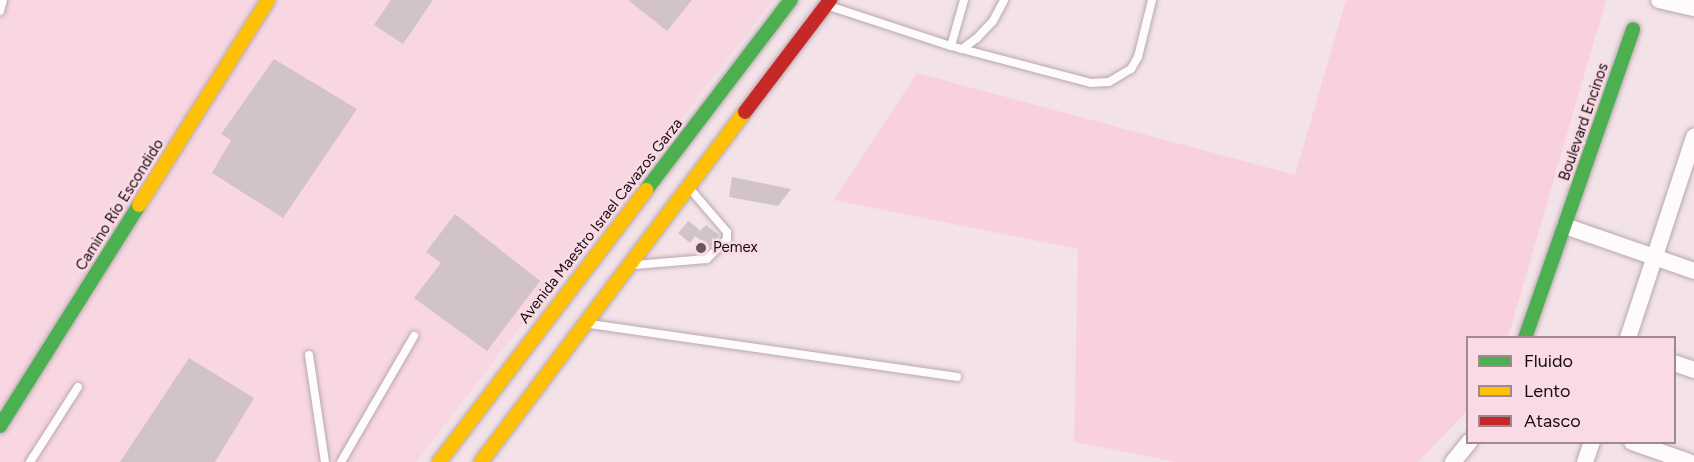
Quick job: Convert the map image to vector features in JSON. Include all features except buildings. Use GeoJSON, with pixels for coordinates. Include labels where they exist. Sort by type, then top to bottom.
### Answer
{"type":"FeatureCollection","features":[{"type":"Feature","properties":{"kind":"main road","name":"Camino Río Escondido"},"geometry":{"type":"LineString","coordinates":[[0,426],[268,0]]}},
{"type":"Feature","properties":{"kind":"main road","name":"Avenida Maestro Israel Cavazos Garza"},"geometry":{"type":"LineString","coordinates":[[481,462],[589,324],[741,120],[779,42],[791,0]]}},
{"type":"Feature","properties":{"kind":"main road","name":"Avenida Maestro Israel Cavazos Garza"},"geometry":{"type":"LineString","coordinates":[[439,462],[714,101],[779,42],[828,3]]}},
{"type":"Feature","properties":{"kind":"main road","name":"Boulevard Encinos"},"geometry":{"type":"LineString","coordinates":[[1526,336],[1633,29]]}},
{"type":"Feature","properties":{"kind":"main road"},"geometry":{"type":"LineString","coordinates":[[714,101],[741,120]]}},
{"type":"Feature","properties":{"kind":"street"},"geometry":{"type":"LineString","coordinates":[[1659,0],[1694,8]]}},
{"type":"Feature","properties":{"kind":"street"},"geometry":{"type":"LineString","coordinates":[[1629,336],[1694,137]]}},
{"type":"Feature","properties":{"kind":"street"},"geometry":{"type":"LineString","coordinates":[[1565,226],[1694,271]]}},
{"type":"Feature","properties":{"kind":"street"},"geometry":{"type":"LineString","coordinates":[[1676,364],[1694,370]]}},
{"type":"Feature","properties":{"kind":"street"},"geometry":{"type":"LineString","coordinates":[[1453,462],[1467,444]]}},
{"type":"Feature","properties":{"kind":"street"},"geometry":{"type":"LineString","coordinates":[[1585,462],[1591,444]]}},
{"type":"Feature","properties":{"kind":"street"},"geometry":{"type":"LineString","coordinates":[[1638,444],[1689,462]]}},
{"type":"Feature","properties":{"kind":"lane"},"geometry":{"type":"LineString","coordinates":[[0,11],[3,0]]}},
{"type":"Feature","properties":{"kind":"lane"},"geometry":{"type":"LineString","coordinates":[[951,46],[964,0]]}},
{"type":"Feature","properties":{"kind":"lane"},"geometry":{"type":"LineString","coordinates":[[962,49],[985,31],[1004,0]]}},
{"type":"Feature","properties":{"kind":"lane"},"geometry":{"type":"LineString","coordinates":[[828,3],[951,46],[1091,83],[1109,82],[1131,69],[1138,57],[1152,0]]}},
{"type":"Feature","properties":{"kind":"lane"},"geometry":{"type":"LineString","coordinates":[[631,265],[707,259],[727,239],[727,232],[689,188]]}},
{"type":"Feature","properties":{"kind":"lane"},"geometry":{"type":"LineString","coordinates":[[589,324],[957,377]]}},
{"type":"Feature","properties":{"kind":"lane"},"geometry":{"type":"LineString","coordinates":[[341,462],[414,336]]}},
{"type":"Feature","properties":{"kind":"lane"},"geometry":{"type":"LineString","coordinates":[[309,355],[325,462]]}},
{"type":"Feature","properties":{"kind":"lane"},"geometry":{"type":"LineString","coordinates":[[30,462],[78,387]]}},
{"type":"Feature","properties":{"kind":"shaded area"},"geometry":{"type":"Polygon","coordinates":[[[0,0],[773,0],[416,462],[0,462],[0,0]]]}},
{"type":"Feature","properties":{"kind":"shaded area"},"geometry":{"type":"Polygon","coordinates":[[[1346,0],[1606,0],[1508,336],[1466,336],[1466,412],[1418,462],[1177,462],[1074,442],[1078,249],[834,200],[917,73],[1295,175],[1346,0]]]}},
{"type":"Feature","properties":{"kind":"traffic: fast"},"geometry":{"type":"LineString","coordinates":[[646,190],[791,0]]}},
{"type":"Feature","properties":{"kind":"traffic: fast"},"geometry":{"type":"LineString","coordinates":[[1526,336],[1633,29]]}},
{"type":"Feature","properties":{"kind":"traffic: fast"},"geometry":{"type":"LineString","coordinates":[[0,426],[139,205]]}},
{"type":"Feature","properties":{"kind":"traffic: slow"},"geometry":{"type":"LineString","coordinates":[[139,205],[268,0]]}},
{"type":"Feature","properties":{"kind":"traffic: slow"},"geometry":{"type":"LineString","coordinates":[[481,462],[745,112]]}},
{"type":"Feature","properties":{"kind":"traffic: slow"},"geometry":{"type":"LineString","coordinates":[[439,462],[646,190]]}},
{"type":"Feature","properties":{"kind":"traffic: jam"},"geometry":{"type":"LineString","coordinates":[[745,112],[830,0]]}},
{"type":"Feature","properties":{"kind":"place","name":"Pemex"},"geometry":{"type":"Point","coordinates":[701,248]}}]}
